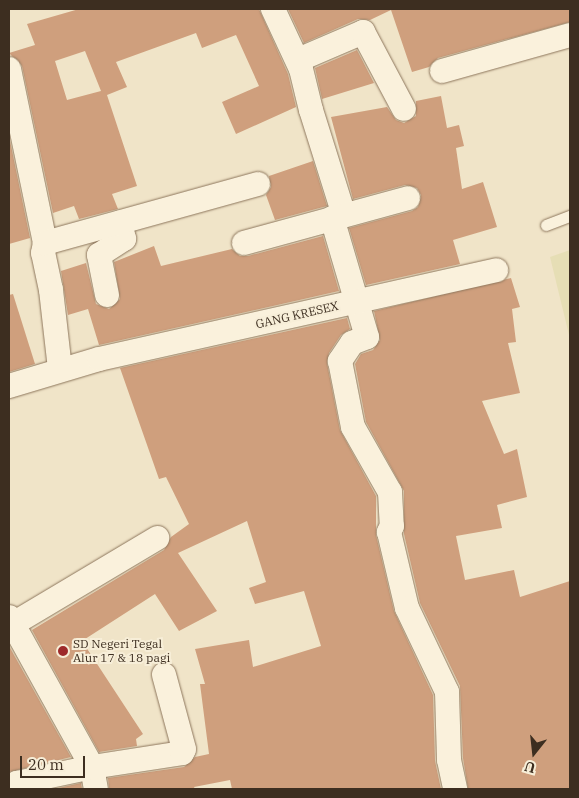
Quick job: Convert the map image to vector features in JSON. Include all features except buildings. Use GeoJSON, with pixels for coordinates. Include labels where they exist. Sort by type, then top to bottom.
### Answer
{"type":"FeatureCollection","features":[{"type":"Feature","properties":{"kind":"street"},"geometry":{"type":"LineString","coordinates":[[274,9],[298,60],[338,217],[356,301],[367,337],[352,343],[340,361],[353,427],[390,492],[392,526],[389,532],[407,608],[446,692],[449,760],[455,789]]}},
{"type":"Feature","properties":{"kind":"street"},"geometry":{"type":"LineString","coordinates":[[298,60],[364,32],[404,109]]}},
{"type":"Feature","properties":{"kind":"street"},"geometry":{"type":"LineString","coordinates":[[442,71],[570,36]]}},
{"type":"Feature","properties":{"kind":"street"},"geometry":{"type":"LineString","coordinates":[[9,68],[45,243],[43,252],[51,290],[60,369]]}},
{"type":"Feature","properties":{"kind":"street"},"geometry":{"type":"LineString","coordinates":[[45,243],[258,184]]}},
{"type":"Feature","properties":{"kind":"street"},"geometry":{"type":"LineString","coordinates":[[244,243],[408,198]]}},
{"type":"Feature","properties":{"kind":"street"},"geometry":{"type":"LineString","coordinates":[[107,295],[99,255],[124,238],[120,222]]}},
{"type":"Feature","properties":{"kind":"street","name":"GANG KRESEX"},"geometry":{"type":"LineString","coordinates":[[9,386],[60,369],[99,359],[496,270]]}},
{"type":"Feature","properties":{"kind":"street"},"geometry":{"type":"LineString","coordinates":[[94,778],[11,620],[157,538]]}},
{"type":"Feature","properties":{"kind":"street"},"geometry":{"type":"LineString","coordinates":[[14,789],[17,783],[94,778],[184,751],[164,675]]}},
{"type":"Feature","properties":{"kind":"lane"},"geometry":{"type":"LineString","coordinates":[[546,225],[570,216]]}},
{"type":"Feature","properties":{"kind":"shaded area"},"geometry":{"type":"Polygon","coordinates":[[[570,250],[570,339],[550,257],[570,250]]]}},
{"type":"Feature","properties":{"kind":"place","name":"SD Negeri Tegal Alur 17 & 18 pagi"},"geometry":{"type":"Point","coordinates":[63,651]}}]}
